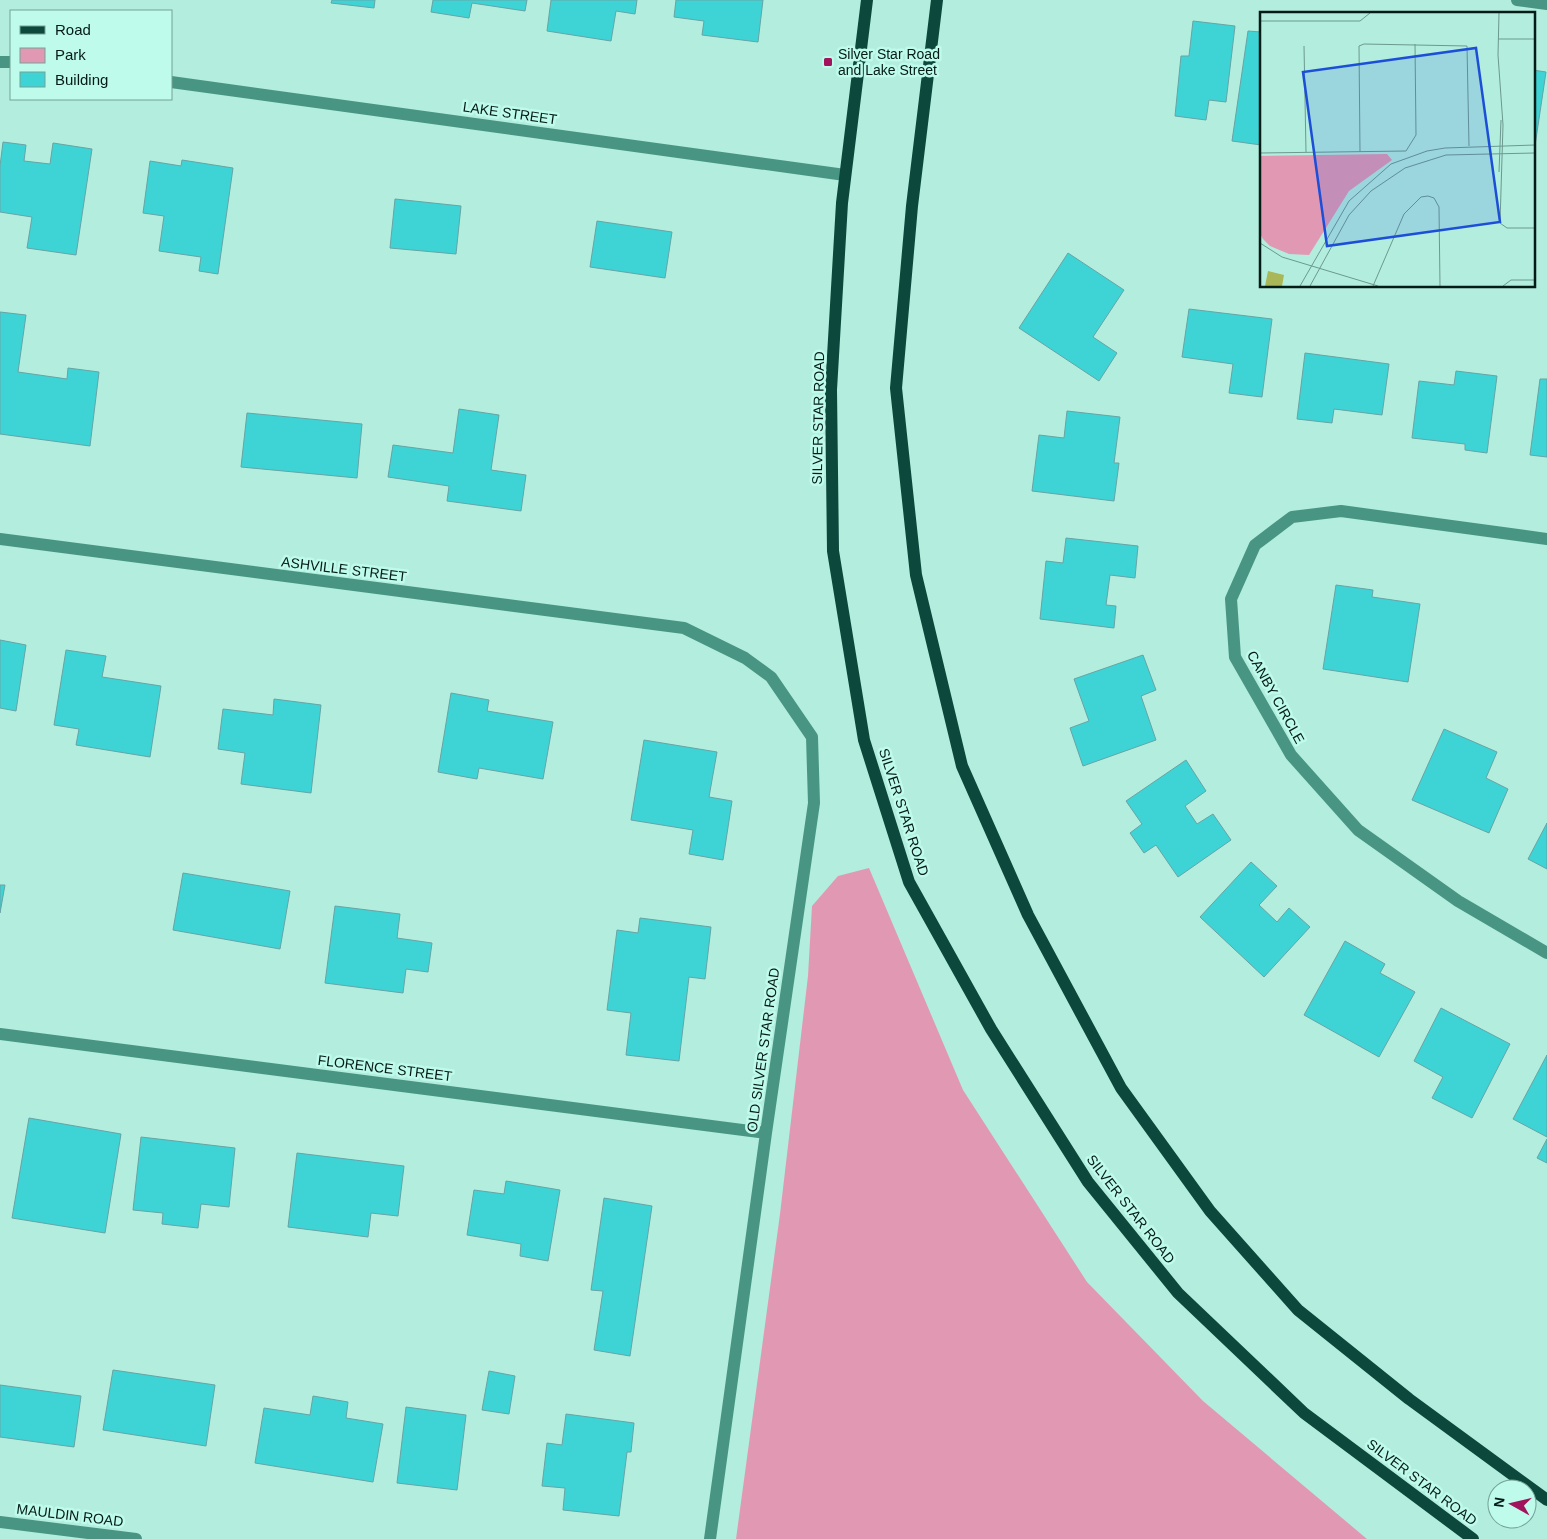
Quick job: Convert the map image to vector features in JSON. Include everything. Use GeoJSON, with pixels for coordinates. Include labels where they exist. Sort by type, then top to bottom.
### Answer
{"type":"FeatureCollection","features":[{"type":"Feature","properties":{"kind":"main road","name":"SILVER STAR ROAD"},"geometry":{"type":"LineString","coordinates":[[867,0],[841,213],[832,390],[833,551],[864,740],[909,882],[991,1029],[1088,1182],[1178,1293],[1304,1413],[1473,1539]]}},
{"type":"Feature","properties":{"kind":"main road"},"geometry":{"type":"LineString","coordinates":[[937,0],[912,206],[896,388],[916,575],[962,766],[1028,915],[1121,1088],[1210,1211],[1298,1310],[1409,1399],[1547,1500]]}},
{"type":"Feature","properties":{"kind":"street"},"geometry":{"type":"LineString","coordinates":[[1517,0],[1547,4]]}},
{"type":"Feature","properties":{"kind":"street","name":"LAKE STREET"},"geometry":{"type":"LineString","coordinates":[[172,82],[845,175]]}},
{"type":"Feature","properties":{"kind":"street","name":"CANBY CIRCLE"},"geometry":{"type":"LineString","coordinates":[[1547,539],[1341,511],[1292,517],[1255,545],[1231,599],[1235,657],[1291,755],[1358,830],[1458,901],[1547,953]]}},
{"type":"Feature","properties":{"kind":"street","name":"ASHVILLE STREET"},"geometry":{"type":"LineString","coordinates":[[0,539],[684,628]]}},
{"type":"Feature","properties":{"kind":"street","name":"OLD SILVER STAR ROAD"},"geometry":{"type":"LineString","coordinates":[[684,628],[745,658],[770,678],[812,737],[814,803],[710,1539]]}},
{"type":"Feature","properties":{"kind":"street","name":"FLORENCE STREET"},"geometry":{"type":"LineString","coordinates":[[0,1034],[766,1133]]}},
{"type":"Feature","properties":{"kind":"street","name":"MAULDIN ROAD"},"geometry":{"type":"LineString","coordinates":[[0,1522],[136,1539]]}},
{"type":"Feature","properties":{"kind":"green space"},"geometry":{"type":"Polygon","coordinates":[[[869,868],[963,1090],[1087,1282],[1203,1401],[1367,1539],[736,1539],[780,1214],[808,976],[812,906],[838,876],[869,868]]]}},
{"type":"Feature","properties":{"kind":"building"},"geometry":{"type":"Polygon","coordinates":[[[332,0],[375,0],[374,8],[331,3],[332,0]]]}},
{"type":"Feature","properties":{"kind":"building"},"geometry":{"type":"Polygon","coordinates":[[[433,0],[527,0],[525,11],[472,3],[469,18],[431,12],[433,0]]]}},
{"type":"Feature","properties":{"kind":"building"},"geometry":{"type":"Polygon","coordinates":[[[551,0],[637,0],[635,14],[616,11],[611,41],[547,31],[551,0]]]}},
{"type":"Feature","properties":{"kind":"building"},"geometry":{"type":"Polygon","coordinates":[[[676,0],[763,0],[758,42],[702,35],[704,21],[674,17],[676,0]]]}},
{"type":"Feature","properties":{"kind":"building"},"geometry":{"type":"Polygon","coordinates":[[[1193,21],[1235,26],[1226,102],[1209,100],[1206,120],[1175,116],[1181,56],[1189,56],[1193,21]]]}},
{"type":"Feature","properties":{"kind":"building"},"geometry":{"type":"Polygon","coordinates":[[[1248,31],[1260,32],[1260,145],[1232,141],[1248,31]]]}},
{"type":"Feature","properties":{"kind":"building"},"geometry":{"type":"Polygon","coordinates":[[[1534,70],[1546,72],[1534,152],[1534,70]]]}},
{"type":"Feature","properties":{"kind":"building"},"geometry":{"type":"Polygon","coordinates":[[[3,142],[26,145],[24,161],[50,164],[53,143],[92,149],[76,255],[27,248],[32,217],[0,212],[0,166],[3,142]]]}},
{"type":"Feature","properties":{"kind":"building"},"geometry":{"type":"Polygon","coordinates":[[[182,160],[233,168],[218,274],[199,271],[201,257],[159,251],[164,216],[143,213],[150,161],[181,166],[182,160]]]}},
{"type":"Feature","properties":{"kind":"building"},"geometry":{"type":"Polygon","coordinates":[[[395,199],[461,206],[456,254],[390,248],[395,199]]]}},
{"type":"Feature","properties":{"kind":"building"},"geometry":{"type":"Polygon","coordinates":[[[597,221],[672,232],[665,278],[590,267],[597,221]]]}},
{"type":"Feature","properties":{"kind":"building"},"geometry":{"type":"Polygon","coordinates":[[[1068,253],[1124,290],[1093,337],[1117,353],[1099,381],[1019,328],[1068,253]]]}},
{"type":"Feature","properties":{"kind":"building"},"geometry":{"type":"Polygon","coordinates":[[[1189,309],[1272,319],[1262,397],[1229,393],[1233,364],[1182,357],[1189,309]]]}},
{"type":"Feature","properties":{"kind":"building"},"geometry":{"type":"Polygon","coordinates":[[[0,312],[26,315],[18,372],[67,379],[68,368],[99,372],[90,446],[0,434],[0,312]]]}},
{"type":"Feature","properties":{"kind":"building"},"geometry":{"type":"Polygon","coordinates":[[[1305,353],[1389,364],[1382,415],[1334,409],[1332,423],[1297,419],[1305,353]]]}},
{"type":"Feature","properties":{"kind":"building"},"geometry":{"type":"Polygon","coordinates":[[[1456,371],[1497,376],[1487,453],[1465,450],[1465,444],[1412,438],[1419,381],[1454,385],[1456,371]]]}},
{"type":"Feature","properties":{"kind":"building"},"geometry":{"type":"Polygon","coordinates":[[[1540,379],[1547,379],[1547,457],[1530,455],[1540,379]]]}},
{"type":"Feature","properties":{"kind":"building"},"geometry":{"type":"Polygon","coordinates":[[[459,409],[499,415],[491,470],[526,475],[521,511],[447,501],[449,486],[388,477],[393,445],[453,453],[459,409]]]}},
{"type":"Feature","properties":{"kind":"building"},"geometry":{"type":"Polygon","coordinates":[[[1067,411],[1120,417],[1114,463],[1119,463],[1114,501],[1032,491],[1039,435],[1064,438],[1067,411]]]}},
{"type":"Feature","properties":{"kind":"building"},"geometry":{"type":"Polygon","coordinates":[[[247,413],[362,424],[357,478],[241,467],[247,413]]]}},
{"type":"Feature","properties":{"kind":"building"},"geometry":{"type":"Polygon","coordinates":[[[1066,538],[1138,546],[1135,578],[1110,575],[1106,605],[1116,606],[1114,628],[1040,619],[1046,561],[1063,563],[1066,538]]]}},
{"type":"Feature","properties":{"kind":"building"},"geometry":{"type":"Polygon","coordinates":[[[1336,585],[1373,590],[1372,597],[1420,604],[1408,682],[1323,669],[1336,585]]]}},
{"type":"Feature","properties":{"kind":"building"},"geometry":{"type":"Polygon","coordinates":[[[0,640],[26,645],[16,711],[0,708],[0,640]]]}},
{"type":"Feature","properties":{"kind":"building"},"geometry":{"type":"Polygon","coordinates":[[[66,650],[106,656],[102,677],[161,686],[150,757],[76,745],[79,729],[54,725],[66,650]]]}},
{"type":"Feature","properties":{"kind":"building"},"geometry":{"type":"Polygon","coordinates":[[[1143,655],[1156,690],[1141,696],[1156,740],[1083,766],[1070,728],[1089,721],[1074,679],[1143,655]]]}},
{"type":"Feature","properties":{"kind":"building"},"geometry":{"type":"Polygon","coordinates":[[[451,693],[489,700],[487,711],[553,722],[543,779],[479,768],[477,779],[438,772],[451,693]]]}},
{"type":"Feature","properties":{"kind":"building"},"geometry":{"type":"Polygon","coordinates":[[[274,699],[321,705],[311,793],[241,784],[245,753],[218,749],[223,709],[273,715],[274,699]]]}},
{"type":"Feature","properties":{"kind":"building"},"geometry":{"type":"Polygon","coordinates":[[[1444,729],[1497,752],[1486,778],[1508,789],[1489,833],[1412,800],[1444,729]]]}},
{"type":"Feature","properties":{"kind":"building"},"geometry":{"type":"Polygon","coordinates":[[[644,740],[717,752],[709,797],[732,801],[723,860],[689,854],[693,830],[631,820],[644,740]]]}},
{"type":"Feature","properties":{"kind":"building"},"geometry":{"type":"Polygon","coordinates":[[[1186,760],[1206,791],[1185,806],[1197,824],[1213,814],[1231,840],[1178,877],[1156,845],[1144,853],[1130,833],[1142,824],[1126,801],[1186,760]]]}},
{"type":"Feature","properties":{"kind":"building"},"geometry":{"type":"Polygon","coordinates":[[[1547,823],[1547,869],[1528,859],[1547,823]]]}},
{"type":"Feature","properties":{"kind":"building"},"geometry":{"type":"Polygon","coordinates":[[[1251,862],[1277,886],[1259,905],[1277,922],[1289,908],[1310,927],[1264,977],[1200,917],[1251,862]]]}},
{"type":"Feature","properties":{"kind":"building"},"geometry":{"type":"Polygon","coordinates":[[[183,873],[290,891],[280,949],[173,930],[183,873]]]}},
{"type":"Feature","properties":{"kind":"building"},"geometry":{"type":"Polygon","coordinates":[[[0,885],[5,885],[0,913],[0,885]]]}},
{"type":"Feature","properties":{"kind":"building"},"geometry":{"type":"Polygon","coordinates":[[[335,906],[400,914],[397,938],[432,943],[428,972],[406,969],[403,993],[325,983],[335,906]]]}},
{"type":"Feature","properties":{"kind":"building"},"geometry":{"type":"Polygon","coordinates":[[[640,918],[711,927],[705,979],[689,977],[679,1061],[626,1055],[631,1013],[607,1010],[617,930],[638,933],[640,918]]]}},
{"type":"Feature","properties":{"kind":"building"},"geometry":{"type":"Polygon","coordinates":[[[1345,941],[1385,964],[1380,973],[1415,992],[1379,1057],[1304,1015],[1345,941]]]}},
{"type":"Feature","properties":{"kind":"building"},"geometry":{"type":"Polygon","coordinates":[[[1441,1008],[1510,1044],[1472,1118],[1432,1098],[1443,1077],[1414,1061],[1441,1008]]]}},
{"type":"Feature","properties":{"kind":"building"},"geometry":{"type":"Polygon","coordinates":[[[1547,1055],[1547,1137],[1513,1119],[1547,1055]]]}},
{"type":"Feature","properties":{"kind":"building"},"geometry":{"type":"Polygon","coordinates":[[[29,1118],[121,1134],[105,1233],[12,1218],[29,1118]]]}},
{"type":"Feature","properties":{"kind":"building"},"geometry":{"type":"Polygon","coordinates":[[[141,1137],[235,1148],[229,1207],[201,1204],[198,1228],[162,1224],[163,1213],[133,1210],[141,1137]]]}},
{"type":"Feature","properties":{"kind":"building"},"geometry":{"type":"Polygon","coordinates":[[[1547,1139],[1547,1163],[1537,1158],[1547,1139]]]}},
{"type":"Feature","properties":{"kind":"building"},"geometry":{"type":"Polygon","coordinates":[[[297,1153],[404,1166],[398,1216],[371,1213],[368,1237],[288,1227],[297,1153]]]}},
{"type":"Feature","properties":{"kind":"building"},"geometry":{"type":"Polygon","coordinates":[[[506,1181],[560,1190],[548,1261],[520,1256],[521,1244],[467,1235],[474,1190],[504,1194],[506,1181]]]}},
{"type":"Feature","properties":{"kind":"building"},"geometry":{"type":"Polygon","coordinates":[[[604,1198],[652,1206],[630,1356],[594,1350],[603,1291],[591,1290],[604,1198]]]}},
{"type":"Feature","properties":{"kind":"building"},"geometry":{"type":"Polygon","coordinates":[[[113,1370],[215,1385],[206,1446],[103,1430],[113,1370]]]}},
{"type":"Feature","properties":{"kind":"building"},"geometry":{"type":"Polygon","coordinates":[[[489,1371],[515,1376],[509,1414],[482,1410],[489,1371]]]}},
{"type":"Feature","properties":{"kind":"building"},"geometry":{"type":"Polygon","coordinates":[[[0,1385],[81,1396],[74,1447],[0,1437],[0,1385]]]}},
{"type":"Feature","properties":{"kind":"building"},"geometry":{"type":"Polygon","coordinates":[[[313,1396],[348,1402],[346,1418],[383,1424],[373,1482],[255,1463],[264,1408],[310,1415],[313,1396]]]}},
{"type":"Feature","properties":{"kind":"building"},"geometry":{"type":"Polygon","coordinates":[[[406,1407],[466,1415],[457,1490],[397,1483],[406,1407]]]}},
{"type":"Feature","properties":{"kind":"building"},"geometry":{"type":"Polygon","coordinates":[[[566,1414],[634,1423],[631,1452],[627,1452],[619,1516],[563,1510],[565,1488],[542,1486],[547,1443],[562,1445],[566,1414]]]}},
{"type":"Feature","properties":{"kind":"place","name":"Silver Star Road and Lake Street"},"geometry":{"type":"Point","coordinates":[828,62]}}]}
